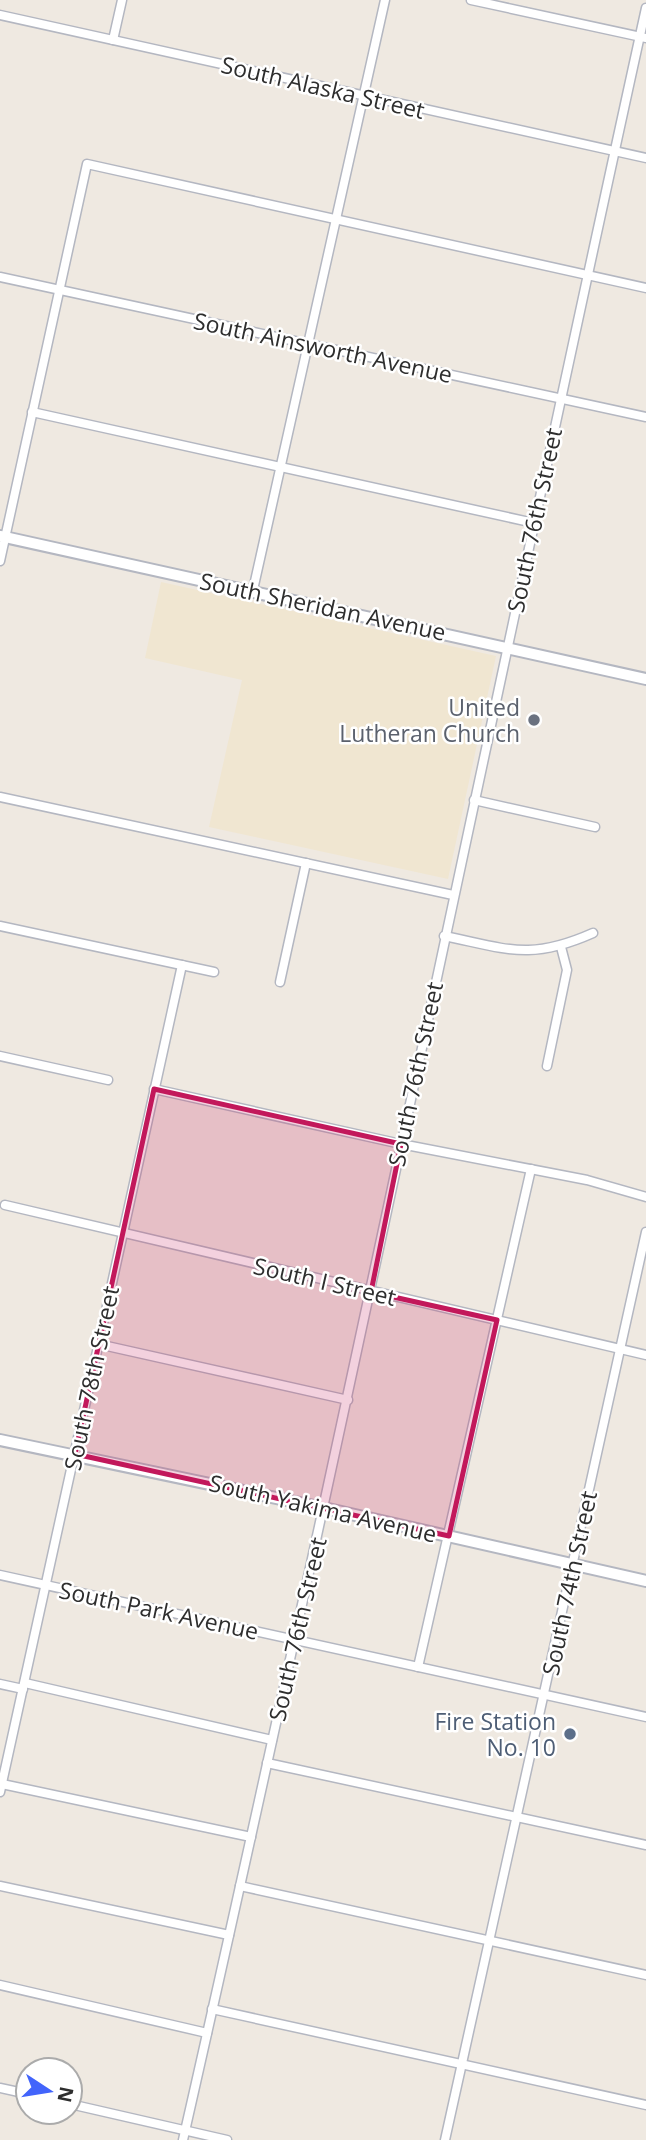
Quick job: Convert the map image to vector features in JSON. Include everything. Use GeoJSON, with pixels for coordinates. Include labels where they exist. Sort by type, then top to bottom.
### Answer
{"type":"FeatureCollection","features":[{"type":"Feature","properties":{"kind":"main road","name":"South Sheridan Avenue"},"geometry":{"type":"LineString","coordinates":[[2,537],[253,590],[646,679]]}},
{"type":"Feature","properties":{"kind":"main road","name":"South Yakima Avenue"},"geometry":{"type":"LineString","coordinates":[[0,1440],[324,1508],[646,1581]]}},
{"type":"Feature","properties":{"kind":"street"},"geometry":{"type":"LineString","coordinates":[[113,40],[122,0]]}},
{"type":"Feature","properties":{"kind":"street"},"geometry":{"type":"LineString","coordinates":[[253,590],[283,468],[385,0]]}},
{"type":"Feature","properties":{"kind":"street"},"geometry":{"type":"LineString","coordinates":[[471,0],[643,38]]}},
{"type":"Feature","properties":{"kind":"street","name":"South 76th Street"},"geometry":{"type":"LineString","coordinates":[[184,2135],[348,1400],[506,647],[587,275],[643,38],[646,8]]}},
{"type":"Feature","properties":{"kind":"street","name":"South Alaska Street"},"geometry":{"type":"LineString","coordinates":[[0,15],[646,158]]}},
{"type":"Feature","properties":{"kind":"street"},"geometry":{"type":"LineString","coordinates":[[0,561],[2,537],[61,289],[87,163],[646,288]]}},
{"type":"Feature","properties":{"kind":"street","name":"South Ainsworth Avenue"},"geometry":{"type":"LineString","coordinates":[[0,277],[646,417]]}},
{"type":"Feature","properties":{"kind":"street"},"geometry":{"type":"LineString","coordinates":[[32,412],[534,523]]}},
{"type":"Feature","properties":{"kind":"street"},"geometry":{"type":"LineString","coordinates":[[0,797],[453,895]]}},
{"type":"Feature","properties":{"kind":"street"},"geometry":{"type":"LineString","coordinates":[[474,800],[596,827]]}},
{"type":"Feature","properties":{"kind":"street"},"geometry":{"type":"LineString","coordinates":[[280,982],[306,863]]}},
{"type":"Feature","properties":{"kind":"street"},"geometry":{"type":"LineString","coordinates":[[0,926],[214,972]]}},
{"type":"Feature","properties":{"kind":"street"},"geometry":{"type":"LineString","coordinates":[[444,936],[525,951],[561,947],[593,933]]}},
{"type":"Feature","properties":{"kind":"street"},"geometry":{"type":"LineString","coordinates":[[547,1066],[567,970],[561,947]]}},
{"type":"Feature","properties":{"kind":"street","name":"South 78th Street"},"geometry":{"type":"LineString","coordinates":[[1,1788],[182,965]]}},
{"type":"Feature","properties":{"kind":"street"},"geometry":{"type":"LineString","coordinates":[[0,1056],[108,1080]]}},
{"type":"Feature","properties":{"kind":"street"},"geometry":{"type":"LineString","coordinates":[[154,1089],[401,1144],[587,1180],[646,1197]]}},
{"type":"Feature","properties":{"kind":"street"},"geometry":{"type":"LineString","coordinates":[[418,1667],[531,1169]]}},
{"type":"Feature","properties":{"kind":"street","name":"South I Street"},"geometry":{"type":"LineString","coordinates":[[5,1205],[646,1355]]}},
{"type":"Feature","properties":{"kind":"street","name":"South 74th Street"},"geometry":{"type":"LineString","coordinates":[[445,2140],[646,1232]]}},
{"type":"Feature","properties":{"kind":"street"},"geometry":{"type":"LineString","coordinates":[[98,1344],[348,1400]]}},
{"type":"Feature","properties":{"kind":"street","name":"South Park Avenue"},"geometry":{"type":"LineString","coordinates":[[0,1575],[646,1717]]}},
{"type":"Feature","properties":{"kind":"street"},"geometry":{"type":"LineString","coordinates":[[0,1684],[24,1686],[272,1740]]}},
{"type":"Feature","properties":{"kind":"street"},"geometry":{"type":"LineString","coordinates":[[267,1763],[646,1845]]}},
{"type":"Feature","properties":{"kind":"street"},"geometry":{"type":"LineString","coordinates":[[1,1788],[251,1837]]}},
{"type":"Feature","properties":{"kind":"street"},"geometry":{"type":"LineString","coordinates":[[0,1886],[229,1935]]}},
{"type":"Feature","properties":{"kind":"street"},"geometry":{"type":"LineString","coordinates":[[240,1886],[646,1975]]}},
{"type":"Feature","properties":{"kind":"street"},"geometry":{"type":"LineString","coordinates":[[0,1985],[207,2033]]}},
{"type":"Feature","properties":{"kind":"street"},"geometry":{"type":"LineString","coordinates":[[212,2009],[646,2105]]}},
{"type":"Feature","properties":{"kind":"street"},"geometry":{"type":"LineString","coordinates":[[84,2108],[184,2135],[227,2140]]}},
{"type":"Feature","properties":{"kind":"highlighted area"},"geometry":{"type":"Polygon","coordinates":[[[154,1089],[401,1144],[371,1292],[497,1320],[449,1536],[75,1454],[154,1089]]]}},
{"type":"Feature","properties":{"kind":"shaded area"},"geometry":{"type":"Polygon","coordinates":[[[161,582],[496,656],[448,879],[209,827],[242,680],[145,658],[161,582]]]}},
{"type":"Feature","properties":{"kind":"place","name":"United Lutheran Church"},"geometry":{"type":"Point","coordinates":[534,720]}},
{"type":"Feature","properties":{"kind":"place","name":"Fire Station No. 10"},"geometry":{"type":"Point","coordinates":[570,1734]}}]}
